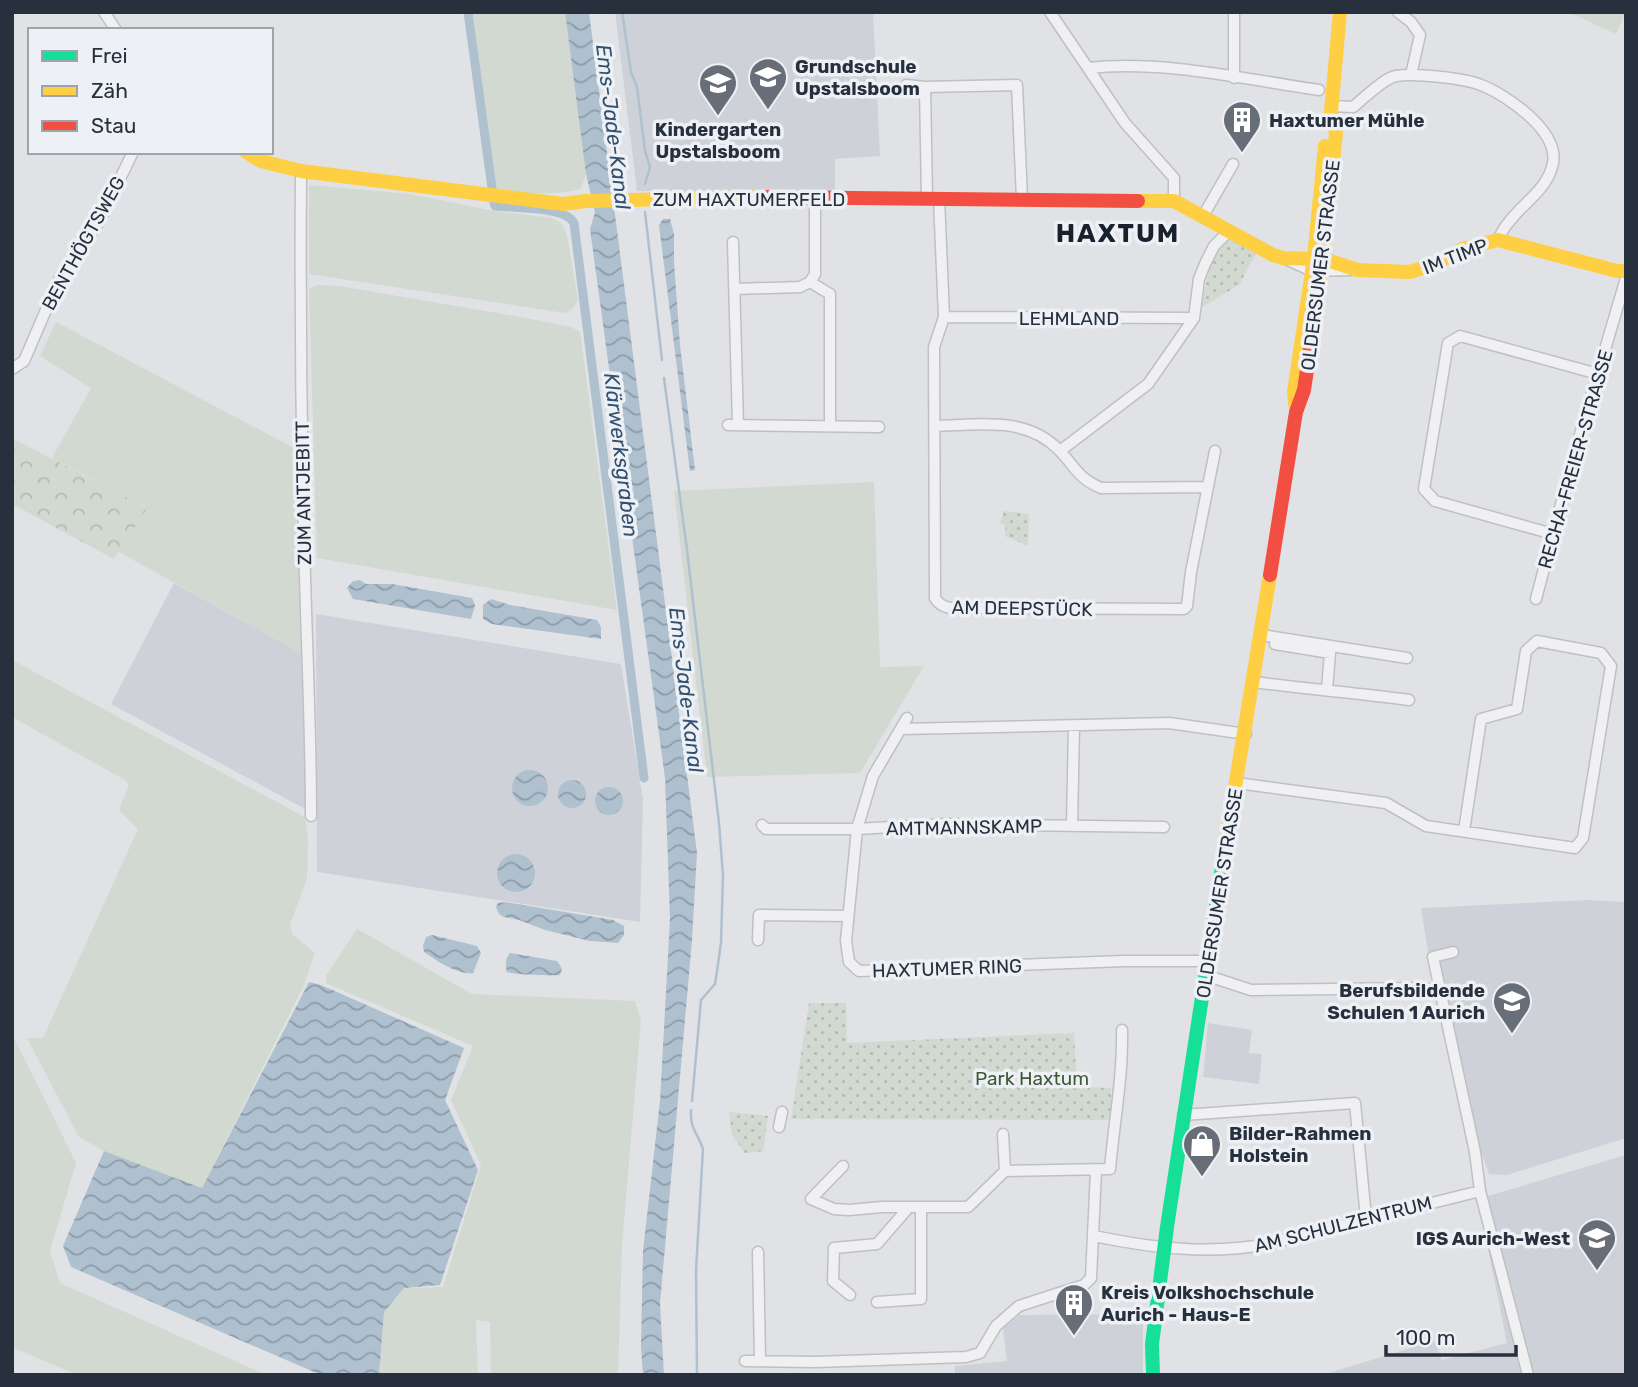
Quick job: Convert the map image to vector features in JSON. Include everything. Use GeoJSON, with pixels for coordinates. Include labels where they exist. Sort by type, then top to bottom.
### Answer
{"type":"FeatureCollection","features":[{"type":"Feature","properties":{"kind":"street"},"geometry":{"type":"LineString","coordinates":[[104,12],[115,28]]}},
{"type":"Feature","properties":{"kind":"street"},"geometry":{"type":"LineString","coordinates":[[1050,12],[1125,122],[1174,178],[1174,201],[1229,231],[1214,246],[1205,264],[1199,279],[1194,318],[1148,384],[1060,451]]}},
{"type":"Feature","properties":{"kind":"street"},"geometry":{"type":"LineString","coordinates":[[1234,12],[1234,78]]}},
{"type":"Feature","properties":{"kind":"street","name":"OLDERSUMER STRASSE"},"geometry":{"type":"LineString","coordinates":[[1153,1375],[1152,1344],[1183,1115],[1296,412],[1304,390],[1336,133],[1332,111],[1340,12]]}},
{"type":"Feature","properties":{"kind":"street"},"geometry":{"type":"LineString","coordinates":[[1398,12],[1411,22],[1420,35],[1411,75]]}},
{"type":"Feature","properties":{"kind":"street"},"geometry":{"type":"LineString","coordinates":[[1088,68],[1158,68],[1319,90]]}},
{"type":"Feature","properties":{"kind":"street"},"geometry":{"type":"LineString","coordinates":[[1332,111],[1353,107],[1392,77],[1411,75],[1480,84],[1523,110],[1549,139],[1554,153],[1553,164],[1541,190],[1508,222],[1498,240]]}},
{"type":"Feature","properties":{"kind":"street"},"geometry":{"type":"LineString","coordinates":[[906,85],[1017,85],[1022,199]]}},
{"type":"Feature","properties":{"kind":"street","name":"AM DEEPSTÜCK"},"geometry":{"type":"LineString","coordinates":[[925,87],[944,317],[934,347],[937,603],[945,608],[1184,609],[1187,606],[1191,572],[1215,451]]}},
{"type":"Feature","properties":{"kind":"street","name":"BENTHÖGTSWEG"},"geometry":{"type":"LineString","coordinates":[[12,369],[24,361],[61,275],[99,222],[132,154]]}},
{"type":"Feature","properties":{"kind":"street","name":"ZUM HAXTUMERFELD"},"geometry":{"type":"LineString","coordinates":[[249,154],[261,161],[301,171],[563,204],[586,201],[815,197],[1174,201]]}},
{"type":"Feature","properties":{"kind":"street"},"geometry":{"type":"LineString","coordinates":[[1203,215],[1233,164]]}},
{"type":"Feature","properties":{"kind":"street","name":"ZUM ANTJEBITT"},"geometry":{"type":"LineString","coordinates":[[301,171],[300,356],[312,723],[311,816]]}},
{"type":"Feature","properties":{"kind":"street"},"geometry":{"type":"LineString","coordinates":[[735,289],[800,287],[810,282],[815,274],[815,197]]}},
{"type":"Feature","properties":{"kind":"street","name":"IM TIMP"},"geometry":{"type":"LineString","coordinates":[[1229,231],[1273,255],[1358,270],[1409,272],[1434,265],[1462,249],[1498,240],[1617,271],[1626,271]]}},
{"type":"Feature","properties":{"kind":"street"},"geometry":{"type":"LineString","coordinates":[[733,242],[733,425],[879,427]]}},
{"type":"Feature","properties":{"kind":"street","name":"RECHA-FREIER-STRASSE"},"geometry":{"type":"LineString","coordinates":[[1535,598],[1626,278]]}},
{"type":"Feature","properties":{"kind":"street"},"geometry":{"type":"LineString","coordinates":[[810,282],[830,294],[830,426]]}},
{"type":"Feature","properties":{"kind":"street","name":"LEHMLAND"},"geometry":{"type":"LineString","coordinates":[[944,317],[1194,318]]}},
{"type":"Feature","properties":{"kind":"street"},"geometry":{"type":"LineString","coordinates":[[1553,534],[1435,501],[1424,489],[1448,343],[1460,336],[1598,374]]}},
{"type":"Feature","properties":{"kind":"street"},"geometry":{"type":"LineString","coordinates":[[935,426],[1024,427],[1044,436],[1086,482],[1101,488],[1208,487]]}},
{"type":"Feature","properties":{"kind":"street"},"geometry":{"type":"LineString","coordinates":[[1262,635],[1407,658]]}},
{"type":"Feature","properties":{"kind":"street"},"geometry":{"type":"LineString","coordinates":[[1237,783],[1387,803],[1426,826],[1575,848],[1583,838],[1611,666],[1601,653],[1537,641],[1526,651],[1517,709],[1481,719],[1464,831]]}},
{"type":"Feature","properties":{"kind":"street"},"geometry":{"type":"LineString","coordinates":[[1275,644],[1330,653],[1327,689]]}},
{"type":"Feature","properties":{"kind":"street"},"geometry":{"type":"LineString","coordinates":[[1254,682],[1409,700]]}},
{"type":"Feature","properties":{"kind":"street","name":"HAXTUMER RING"},"geometry":{"type":"LineString","coordinates":[[907,718],[873,776],[857,829],[846,941],[849,962],[859,971],[1124,961],[1206,968],[1251,990],[1426,988]]}},
{"type":"Feature","properties":{"kind":"street"},"geometry":{"type":"LineString","coordinates":[[901,729],[1169,723],[1246,734]]}},
{"type":"Feature","properties":{"kind":"street"},"geometry":{"type":"LineString","coordinates":[[1072,826],[1074,726]]}},
{"type":"Feature","properties":{"kind":"street","name":"AMTMANNSKAMP"},"geometry":{"type":"LineString","coordinates":[[762,825],[766,829],[857,829],[946,824],[1164,827]]}},
{"type":"Feature","properties":{"kind":"street"},"geometry":{"type":"LineString","coordinates":[[758,940],[759,915],[847,916]]}},
{"type":"Feature","properties":{"kind":"street"},"geometry":{"type":"LineString","coordinates":[[1453,952],[1433,957],[1475,1152],[1480,1191],[1528,1375]]}},
{"type":"Feature","properties":{"kind":"street"},"geometry":{"type":"LineString","coordinates":[[843,1166],[811,1199],[834,1209],[849,1210],[968,1206],[1005,1171],[1110,1169],[1123,1065],[1122,1030]]}},
{"type":"Feature","properties":{"kind":"street"},"geometry":{"type":"LineString","coordinates":[[1183,1115],[1355,1103],[1366,1218]]}},
{"type":"Feature","properties":{"kind":"street"},"geometry":{"type":"LineString","coordinates":[[779,1127],[782,1112]]}},
{"type":"Feature","properties":{"kind":"street"},"geometry":{"type":"LineString","coordinates":[[1003,1134],[1005,1171]]}},
{"type":"Feature","properties":{"kind":"street"},"geometry":{"type":"LineString","coordinates":[[746,1361],[816,1362],[966,1357],[980,1353],[1001,1320],[1019,1306],[1084,1286],[1091,1278],[1096,1171]]}},
{"type":"Feature","properties":{"kind":"street","name":"AM SCHULZENTRUM"},"geometry":{"type":"LineString","coordinates":[[1094,1236],[1164,1248],[1238,1250],[1480,1191]]}},
{"type":"Feature","properties":{"kind":"street"},"geometry":{"type":"LineString","coordinates":[[850,1295],[833,1281],[834,1248],[877,1244],[909,1207]]}},
{"type":"Feature","properties":{"kind":"street"},"geometry":{"type":"LineString","coordinates":[[877,1302],[921,1299],[920,1207]]}},
{"type":"Feature","properties":{"kind":"street"},"geometry":{"type":"LineString","coordinates":[[758,1252],[760,1360]]}},
{"type":"Feature","properties":{"kind":"shaded area"},"geometry":{"type":"Polygon","coordinates":[[[615,12],[873,12],[880,156],[835,159],[835,191],[637,191],[615,12]]]}},
{"type":"Feature","properties":{"kind":"shaded area"},"geometry":{"type":"Polygon","coordinates":[[[174,583],[301,653],[307,810],[111,704],[174,583]]]}},
{"type":"Feature","properties":{"kind":"shaded area"},"geometry":{"type":"Polygon","coordinates":[[[316,614],[621,664],[643,800],[640,922],[317,872],[316,614]]]}},
{"type":"Feature","properties":{"kind":"shaded area"},"geometry":{"type":"Polygon","coordinates":[[[1588,900],[1626,902],[1626,1138],[1507,1175],[1489,1174],[1454,1074],[1434,988],[1421,908],[1588,900]]]}},
{"type":"Feature","properties":{"kind":"shaded area"},"geometry":{"type":"Polygon","coordinates":[[[1208,1023],[1252,1030],[1249,1053],[1262,1054],[1259,1084],[1203,1077],[1208,1023]]]}},
{"type":"Feature","properties":{"kind":"shaded area"},"geometry":{"type":"Polygon","coordinates":[[[1626,1155],[1626,1375],[1322,1375],[1434,1341],[1442,1360],[1507,1343],[1478,1199],[1626,1155]]]}},
{"type":"Feature","properties":{"kind":"shaded area"},"geometry":{"type":"Polygon","coordinates":[[[1143,1314],[1143,1375],[955,1375],[955,1366],[1007,1361],[1003,1328],[1020,1315],[1143,1314]]]}},
{"type":"Feature","properties":{"kind":"green space"},"geometry":{"type":"Polygon","coordinates":[[[473,12],[565,12],[586,174],[581,189],[550,193],[497,191],[494,186],[473,12]]]}},
{"type":"Feature","properties":{"kind":"green space"},"geometry":{"type":"Polygon","coordinates":[[[1568,12],[1626,12],[1616,34],[1568,12]]]}},
{"type":"Feature","properties":{"kind":"green space"},"geometry":{"type":"Polygon","coordinates":[[[309,185],[410,194],[494,211],[552,218],[562,224],[567,235],[578,300],[572,309],[565,313],[309,274],[309,185]]]}},
{"type":"Feature","properties":{"kind":"green space"},"geometry":{"type":"Polygon","coordinates":[[[1229,238],[1257,252],[1239,285],[1201,308],[1211,259],[1229,238]]]}},
{"type":"Feature","properties":{"kind":"green space"},"geometry":{"type":"Polygon","coordinates":[[[317,285],[339,286],[526,318],[571,327],[580,332],[617,610],[317,558],[309,288],[317,285]]]}},
{"type":"Feature","properties":{"kind":"green space"},"geometry":{"type":"Polygon","coordinates":[[[56,322],[294,448],[301,653],[119,552],[146,507],[52,458],[91,388],[40,356],[56,322]]]}},
{"type":"Feature","properties":{"kind":"green space"},"geometry":{"type":"Polygon","coordinates":[[[12,438],[147,508],[114,559],[12,504],[12,438]]]}},
{"type":"Feature","properties":{"kind":"green space"},"geometry":{"type":"Polygon","coordinates":[[[874,482],[880,667],[924,666],[860,773],[707,777],[674,491],[874,482]]]}},
{"type":"Feature","properties":{"kind":"green space"},"geometry":{"type":"Polygon","coordinates":[[[1004,511],[1029,514],[1028,546],[1005,536],[1005,526],[1000,523],[1004,511]]]}},
{"type":"Feature","properties":{"kind":"green space"},"geometry":{"type":"Polygon","coordinates":[[[12,660],[305,817],[308,838],[307,878],[290,925],[292,934],[315,953],[303,987],[202,1188],[104,1151],[79,1137],[27,1038],[43,1038],[138,829],[119,810],[129,785],[125,780],[12,717],[12,660]]]}},
{"type":"Feature","properties":{"kind":"green space"},"geometry":{"type":"Polygon","coordinates":[[[357,929],[472,994],[635,1001],[641,1020],[622,1245],[618,1375],[491,1375],[490,1322],[476,1320],[478,1375],[379,1375],[384,1312],[404,1288],[443,1287],[481,1165],[451,1100],[473,1046],[326,983],[326,976],[357,929]]]}},
{"type":"Feature","properties":{"kind":"green space","name":"Park Haxtum"},"geometry":{"type":"Polygon","coordinates":[[[809,1003],[846,1003],[847,1043],[1074,1033],[1077,1087],[1111,1088],[1111,1120],[791,1119],[809,1003]]]}},
{"type":"Feature","properties":{"kind":"green space"},"geometry":{"type":"Polygon","coordinates":[[[12,1034],[76,1163],[50,1251],[60,1283],[266,1375],[77,1375],[12,1347],[12,1034]]]}},
{"type":"Feature","properties":{"kind":"green space"},"geometry":{"type":"Polygon","coordinates":[[[729,1112],[768,1116],[763,1151],[745,1153],[732,1135],[729,1112]]]}},
{"type":"Feature","properties":{"kind":"water"},"geometry":{"type":"Polygon","coordinates":[[[565,12],[589,12],[697,853],[692,940],[660,1304],[664,1375],[643,1375],[641,1346],[643,1251],[660,1101],[670,919],[665,778],[590,229],[595,212],[586,174],[565,12]]]}},
{"type":"Feature","properties":{"kind":"water"},"geometry":{"type":"Polygon","coordinates":[[[663,219],[670,219],[674,234],[680,345],[695,470],[690,471],[659,225],[663,219]]]}},
{"type":"Feature","properties":{"kind":"water"},"geometry":{"type":"Polygon","coordinates":[[[360,580],[366,584],[392,584],[472,598],[475,606],[471,619],[353,599],[347,588],[353,581],[360,580]]]}},
{"type":"Feature","properties":{"kind":"water"},"geometry":{"type":"Polygon","coordinates":[[[491,599],[510,605],[597,620],[601,627],[601,639],[492,624],[483,619],[483,605],[491,599]]]}},
{"type":"Feature","properties":{"kind":"water"},"geometry":{"type":"Polygon","coordinates":[[[530,770],[543,775],[548,788],[543,801],[530,806],[517,801],[512,788],[517,775],[530,770]]]}},
{"type":"Feature","properties":{"kind":"water"},"geometry":{"type":"Polygon","coordinates":[[[572,780],[582,784],[586,794],[582,804],[572,808],[562,804],[558,794],[562,784],[572,780]]]}},
{"type":"Feature","properties":{"kind":"water"},"geometry":{"type":"Polygon","coordinates":[[[609,787],[619,791],[623,801],[619,811],[609,815],[599,811],[595,801],[599,791],[609,787]]]}},
{"type":"Feature","properties":{"kind":"water"},"geometry":{"type":"Polygon","coordinates":[[[516,854],[529,860],[535,873],[529,886],[516,892],[503,886],[497,873],[503,860],[516,854]]]}},
{"type":"Feature","properties":{"kind":"water"},"geometry":{"type":"Polygon","coordinates":[[[498,903],[613,920],[624,926],[624,935],[618,943],[590,941],[545,930],[499,914],[496,907],[498,903]]]}},
{"type":"Feature","properties":{"kind":"water"},"geometry":{"type":"Polygon","coordinates":[[[432,935],[477,946],[481,953],[473,973],[454,970],[424,952],[426,937],[432,935]]]}},
{"type":"Feature","properties":{"kind":"water"},"geometry":{"type":"Polygon","coordinates":[[[510,953],[557,961],[561,973],[541,975],[507,972],[506,962],[510,953]]]}},
{"type":"Feature","properties":{"kind":"water"},"geometry":{"type":"Polygon","coordinates":[[[309,982],[464,1048],[445,1100],[478,1170],[440,1285],[404,1288],[384,1312],[379,1375],[321,1375],[71,1267],[63,1246],[104,1151],[202,1188],[309,982]]]}},
{"type":"Feature","properties":{"kind":"waterway","name":"Klärwerksgraben"},"geometry":{"type":"LineString","coordinates":[[468,12],[492,188]]}},
{"type":"Feature","properties":{"kind":"waterway"},"geometry":{"type":"LineString","coordinates":[[622,12],[650,167],[645,184]]}},
{"type":"Feature","properties":{"kind":"waterway","name":"Klärwerksgraben"},"geometry":{"type":"LineString","coordinates":[[494,203],[495,206],[561,213],[574,223],[644,778]]}},
{"type":"Feature","properties":{"kind":"waterway","name":"Ems-Jade-Kanal"},"geometry":{"type":"LineString","coordinates":[[645,212],[662,360]]}},
{"type":"Feature","properties":{"kind":"waterway","name":"Ems-Jade-Kanal"},"geometry":{"type":"LineString","coordinates":[[664,378],[687,550],[723,876],[721,943],[715,984],[701,1000],[692,1101]]}},
{"type":"Feature","properties":{"kind":"waterway"},"geometry":{"type":"LineString","coordinates":[[691,1110],[693,1126],[703,1149],[696,1270],[697,1375]]}},
{"type":"Feature","properties":{"kind":"traffic: fast"},"geometry":{"type":"LineString","coordinates":[[1153,1375],[1152,1344],[1167,1227],[1222,866]]}},
{"type":"Feature","properties":{"kind":"traffic: slow"},"geometry":{"type":"LineString","coordinates":[[1330,123],[1340,12]]}},
{"type":"Feature","properties":{"kind":"traffic: slow"},"geometry":{"type":"LineString","coordinates":[[1318,296],[1336,133],[1332,116]]}},
{"type":"Feature","properties":{"kind":"traffic: slow"},"geometry":{"type":"LineString","coordinates":[[1295,404],[1294,392],[1314,258],[1325,146]]}},
{"type":"Feature","properties":{"kind":"traffic: slow"},"geometry":{"type":"LineString","coordinates":[[249,154],[261,161],[301,171],[563,204],[586,201],[761,197]]}},
{"type":"Feature","properties":{"kind":"traffic: slow"},"geometry":{"type":"LineString","coordinates":[[1138,201],[1174,201],[1273,255],[1283,258],[1324,259],[1358,270],[1409,272],[1434,265],[1462,249],[1498,240],[1617,271],[1626,271]]}},
{"type":"Feature","properties":{"kind":"traffic: slow"},"geometry":{"type":"LineString","coordinates":[[1222,866],[1270,575]]}},
{"type":"Feature","properties":{"kind":"traffic: jam"},"geometry":{"type":"LineString","coordinates":[[761,197],[1138,201]]}},
{"type":"Feature","properties":{"kind":"traffic: jam"},"geometry":{"type":"LineString","coordinates":[[1270,575],[1296,412],[1304,390],[1318,296]]}},
{"type":"Feature","properties":{"kind":"place","name":"Grundschule Upstalsboom"},"geometry":{"type":"Point","coordinates":[768,111]}},
{"type":"Feature","properties":{"kind":"place","name":"Kindergarten Upstalsboom"},"geometry":{"type":"Point","coordinates":[718,117]}},
{"type":"Feature","properties":{"kind":"place","name":"Haxtumer Mühle"},"geometry":{"type":"Point","coordinates":[1242,154]}},
{"type":"Feature","properties":{"kind":"place","name":"Berufsbildende Schulen 1 Aurich"},"geometry":{"type":"Point","coordinates":[1512,1035]}},
{"type":"Feature","properties":{"kind":"place","name":"Bilder-Rahmen Holstein"},"geometry":{"type":"Point","coordinates":[1202,1178]}},
{"type":"Feature","properties":{"kind":"place","name":"IGS Aurich-West"},"geometry":{"type":"Point","coordinates":[1597,1272]}},
{"type":"Feature","properties":{"kind":"place","name":"Kreis Volkshochschule Aurich - Haus-E"},"geometry":{"type":"Point","coordinates":[1074,1337]}},
{"type":"Feature","properties":{"kind":"district","name":"HAXTUM"},"geometry":{"type":"Point","coordinates":[1118,233]}}]}
